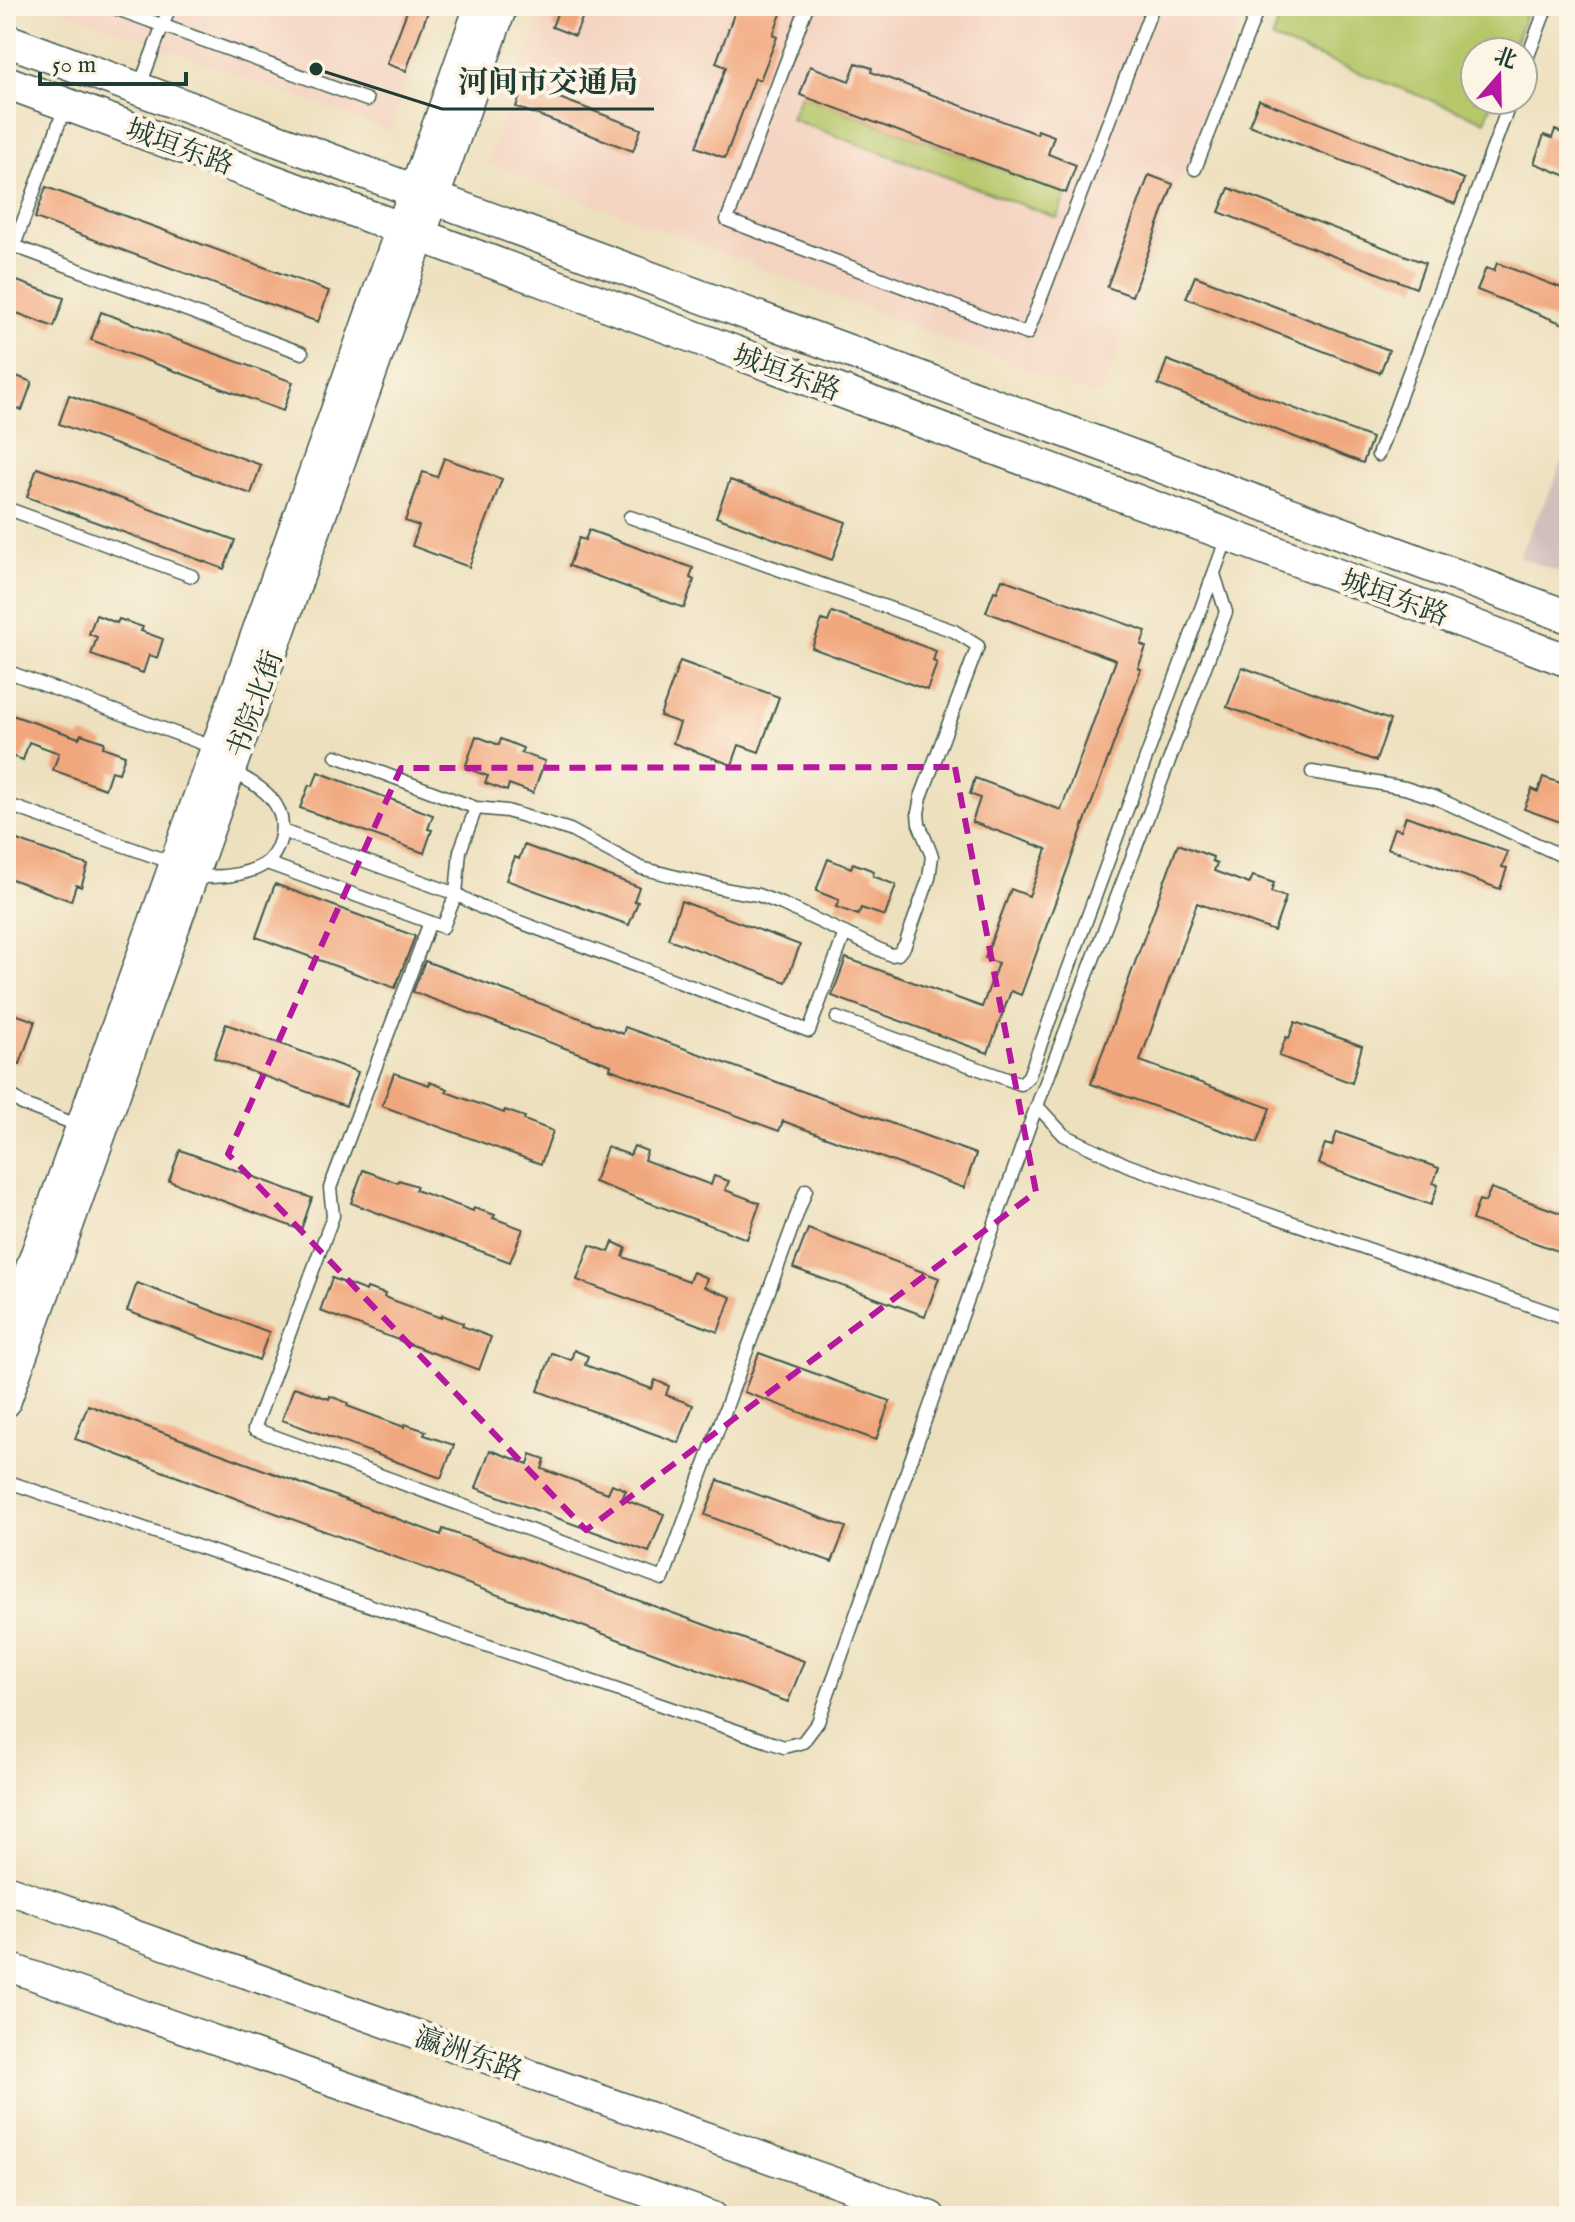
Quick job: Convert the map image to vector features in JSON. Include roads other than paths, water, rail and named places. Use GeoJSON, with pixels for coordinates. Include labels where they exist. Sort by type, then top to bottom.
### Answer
{"type":"FeatureCollection","features":[{"type":"Feature","properties":{"kind":"main road","name":"城垣东路"},"geometry":{"type":"LineString","coordinates":[[6,40],[1569,617]]}},
{"type":"Feature","properties":{"kind":"main road","name":"城垣东路"},"geometry":{"type":"LineString","coordinates":[[6,82],[1569,661]]}},
{"type":"Feature","properties":{"kind":"street","name":"书院北街"},"geometry":{"type":"LineString","coordinates":[[424,193],[479,6]]}},
{"type":"Feature","properties":{"kind":"street","name":"书院北街"},"geometry":{"type":"LineString","coordinates":[[6,1403],[222,759],[424,193],[503,6]]}},
{"type":"Feature","properties":{"kind":"street","name":"书院北街"},"geometry":{"type":"LineString","coordinates":[[6,1335],[80,1126],[183,870]]}},
{"type":"Feature","properties":{"kind":"street","name":"瀛洲东路"},"geometry":{"type":"LineString","coordinates":[[6,1889],[931,2216]]}},
{"type":"Feature","properties":{"kind":"street"},"geometry":{"type":"LineString","coordinates":[[6,1966],[713,2216]]}},
{"type":"Feature","properties":{"kind":"lane"},"geometry":{"type":"LineString","coordinates":[[109,6],[367,100]]}},
{"type":"Feature","properties":{"kind":"lane"},"geometry":{"type":"LineString","coordinates":[[139,88],[170,6]]}},
{"type":"Feature","properties":{"kind":"lane"},"geometry":{"type":"LineString","coordinates":[[807,6],[727,220],[1027,334],[1153,6]]}},
{"type":"Feature","properties":{"kind":"lane"},"geometry":{"type":"LineString","coordinates":[[1195,169],[1259,6]]}},
{"type":"Feature","properties":{"kind":"lane"},"geometry":{"type":"LineString","coordinates":[[1536,36],[1547,6]]}},
{"type":"Feature","properties":{"kind":"lane"},"geometry":{"type":"LineString","coordinates":[[66,104],[10,244],[302,353]]}},
{"type":"Feature","properties":{"kind":"lane"},"geometry":{"type":"LineString","coordinates":[[1378,455],[1505,116]]}},
{"type":"Feature","properties":{"kind":"lane"},"geometry":{"type":"LineString","coordinates":[[6,508],[192,576]]}},
{"type":"Feature","properties":{"kind":"lane"},"geometry":{"type":"LineString","coordinates":[[336,756],[476,808],[507,811],[570,830],[641,868],[758,895],[891,955],[898,954],[905,945],[929,878],[932,856],[919,824],[921,797],[978,646],[954,631],[630,517]]}},
{"type":"Feature","properties":{"kind":"lane"},"geometry":{"type":"LineString","coordinates":[[837,1018],[1021,1084],[1029,1076],[1228,535]]}},
{"type":"Feature","properties":{"kind":"lane"},"geometry":{"type":"LineString","coordinates":[[6,1481],[784,1747],[803,1742],[818,1722],[1037,1106],[1226,612],[1214,574]]}},
{"type":"Feature","properties":{"kind":"lane"},"geometry":{"type":"LineString","coordinates":[[6,671],[222,759],[261,787],[283,818],[278,846],[267,863],[225,876],[183,870],[6,804]]}},
{"type":"Feature","properties":{"kind":"lane"},"geometry":{"type":"LineString","coordinates":[[1312,772],[1415,791],[1569,859]]}},
{"type":"Feature","properties":{"kind":"lane"},"geometry":{"type":"LineString","coordinates":[[267,863],[443,927],[456,894],[460,851],[476,808]]}},
{"type":"Feature","properties":{"kind":"lane"},"geometry":{"type":"LineString","coordinates":[[282,831],[456,894],[480,907],[809,1031],[845,933]]}},
{"type":"Feature","properties":{"kind":"lane"},"geometry":{"type":"LineString","coordinates":[[430,922],[330,1188],[333,1216],[254,1429],[663,1579],[806,1190]]}},
{"type":"Feature","properties":{"kind":"lane"},"geometry":{"type":"LineString","coordinates":[[6,1095],[80,1126]]}},
{"type":"Feature","properties":{"kind":"lane"},"geometry":{"type":"LineString","coordinates":[[1037,1106],[1064,1135],[1127,1165],[1569,1319]]}},
{"type":"Feature","properties":{"kind":"place","name":"河间市交通局"},"geometry":{"type":"Point","coordinates":[316,69]}}]}
